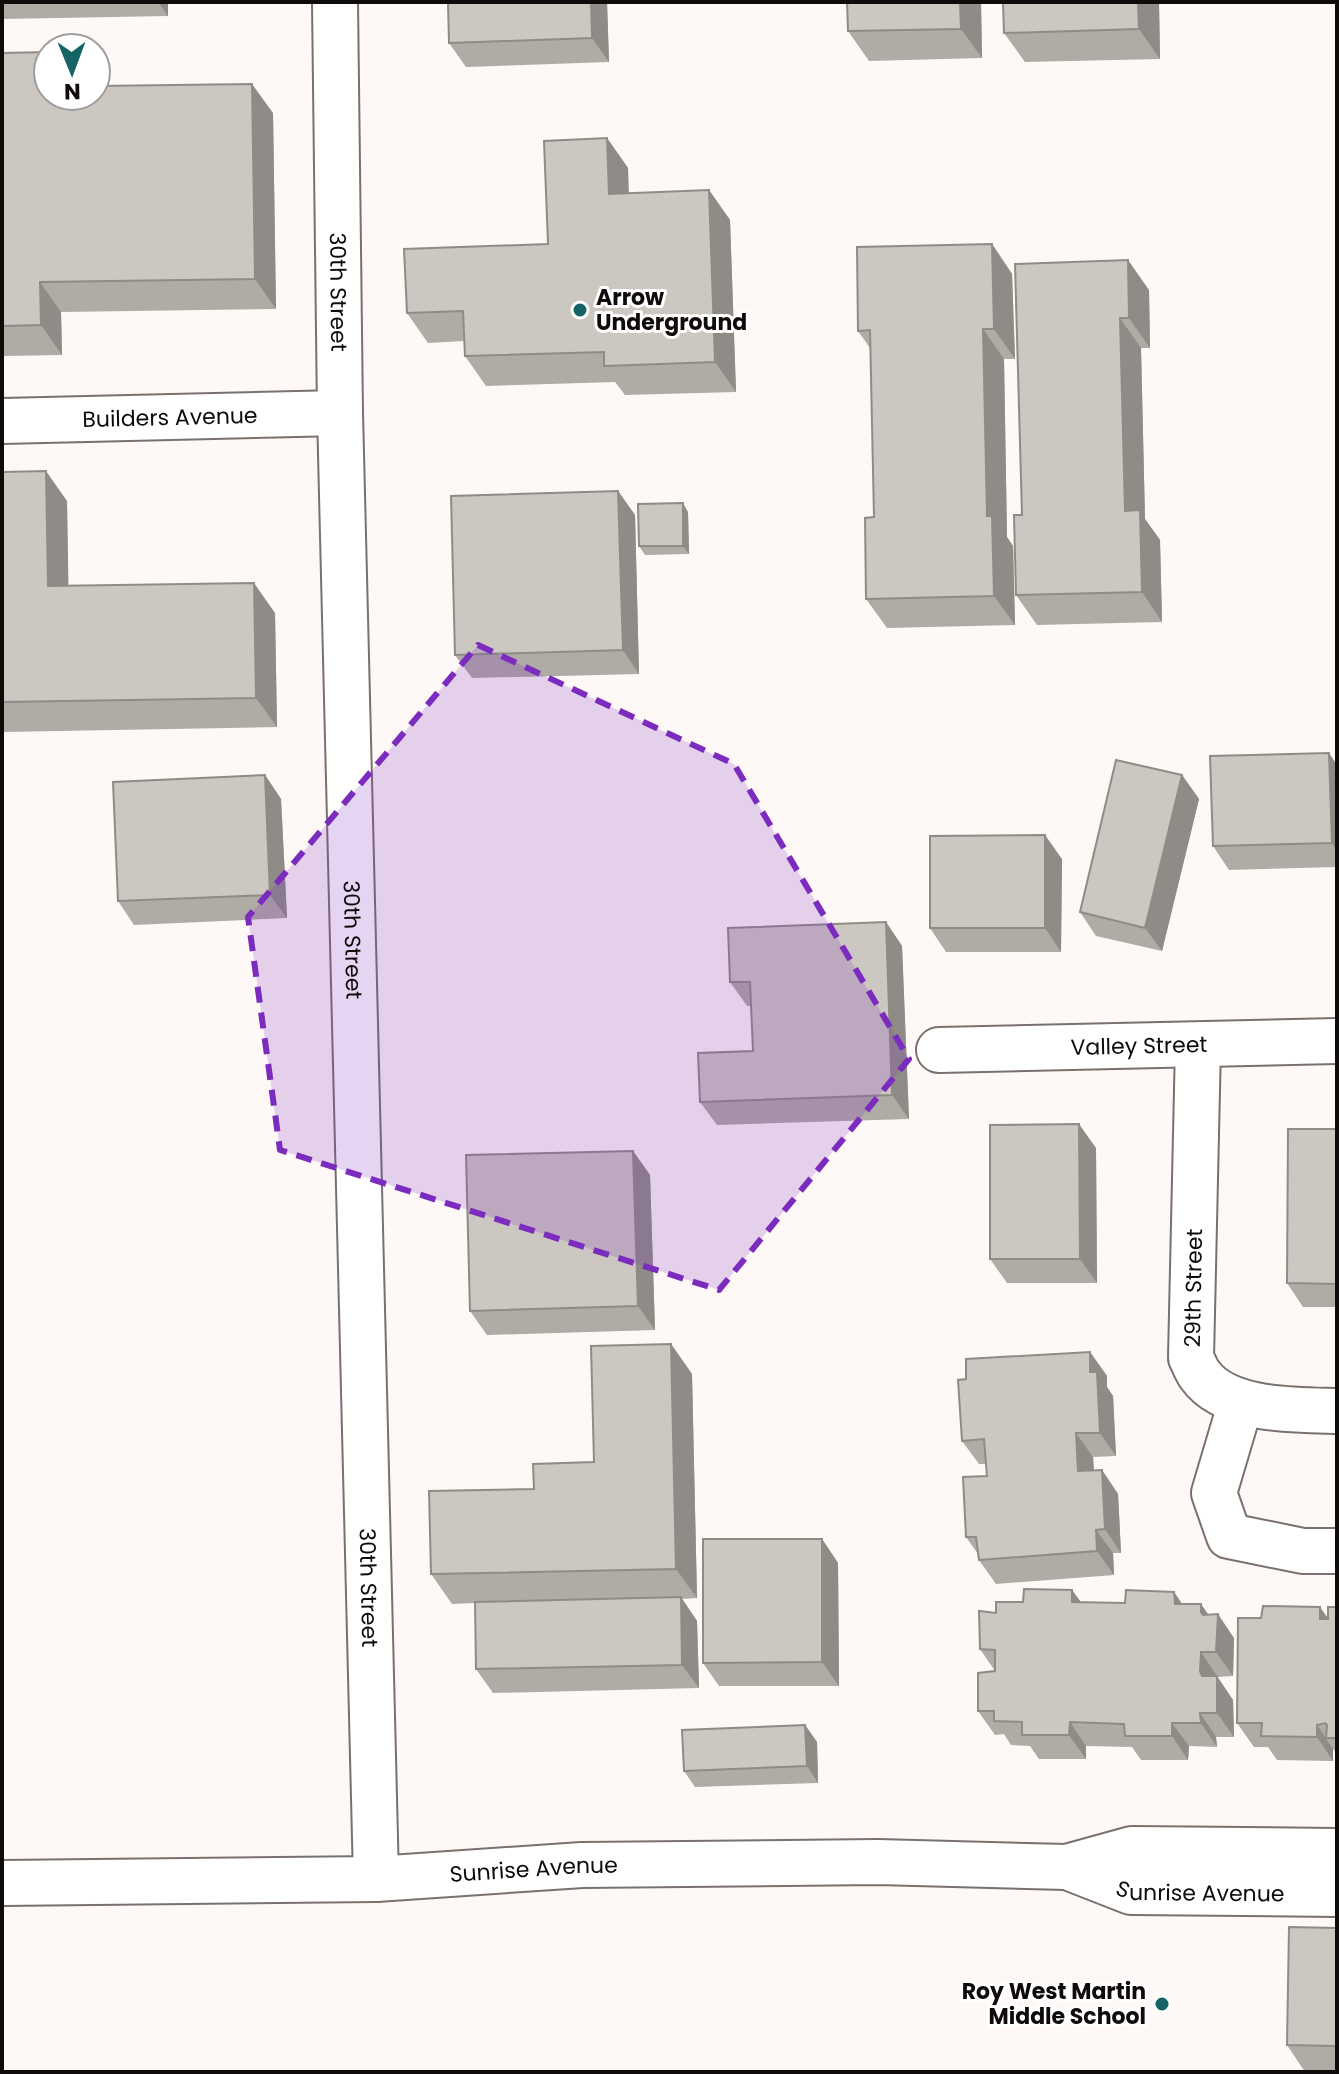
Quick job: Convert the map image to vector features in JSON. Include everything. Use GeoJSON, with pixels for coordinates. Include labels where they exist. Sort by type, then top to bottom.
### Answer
{"type":"FeatureCollection","features":[{"type":"Feature","properties":{"kind":"street","name":"30th Street"},"geometry":{"type":"LineString","coordinates":[[335,2],[340,413],[376,1879]]}},
{"type":"Feature","properties":{"kind":"street","name":"Builders Avenue"},"geometry":{"type":"LineString","coordinates":[[2,421],[340,413]]}},
{"type":"Feature","properties":{"kind":"street","name":"Valley Street"},"geometry":{"type":"LineString","coordinates":[[939,1050],[1337,1041]]}},
{"type":"Feature","properties":{"kind":"street","name":"29th Street"},"geometry":{"type":"LineString","coordinates":[[1198,1045],[1191,1358],[1201,1377],[1241,1402]]}},
{"type":"Feature","properties":{"kind":"street"},"geometry":{"type":"LineString","coordinates":[[1337,1411],[1274,1409],[1241,1402],[1214,1493],[1229,1536],[1303,1551],[1337,1551]]}},
{"type":"Feature","properties":{"kind":"street","name":"Sunrise Avenue"},"geometry":{"type":"LineString","coordinates":[[2,1883],[376,1879],[582,1865],[878,1862],[1067,1867],[1132,1849],[1337,1851]]}},
{"type":"Feature","properties":{"kind":"street","name":"Sunrise Avenue"},"geometry":{"type":"LineString","coordinates":[[1067,1867],[1131,1892],[1337,1894]]}},
{"type":"Feature","properties":{"kind":"highlighted area"},"geometry":{"type":"Polygon","coordinates":[[[478,645],[734,764],[909,1059],[719,1290],[280,1150],[248,917],[478,645]]]}},
{"type":"Feature","properties":{"kind":"building"},"geometry":{"type":"Polygon","coordinates":[[[448,2],[591,2],[592,38],[449,43],[448,2]]]}},
{"type":"Feature","properties":{"kind":"building"},"geometry":{"type":"Polygon","coordinates":[[[847,2],[960,2],[961,29],[848,31],[847,2]]]}},
{"type":"Feature","properties":{"kind":"building"},"geometry":{"type":"Polygon","coordinates":[[[1003,2],[1138,2],[1139,29],[1004,33],[1003,2]]]}},
{"type":"Feature","properties":{"kind":"building"},"geometry":{"type":"Polygon","coordinates":[[[32,52],[32,112],[112,112],[112,86],[252,84],[255,279],[40,282],[41,325],[2,326],[2,53],[32,52]]]}},
{"type":"Feature","properties":{"kind":"building","name":"Arrow Underground"},"geometry":{"type":"Polygon","coordinates":[[[607,138],[609,194],[709,190],[715,362],[604,366],[604,352],[465,356],[463,311],[407,313],[404,249],[548,244],[544,141],[607,138]]]}},
{"type":"Feature","properties":{"kind":"building"},"geometry":{"type":"Polygon","coordinates":[[[992,244],[994,329],[983,329],[987,516],[992,516],[994,596],[866,599],[865,518],[874,517],[870,330],[858,331],[857,247],[992,244]]]}},
{"type":"Feature","properties":{"kind":"building"},"geometry":{"type":"Polygon","coordinates":[[[1128,260],[1129,318],[1120,318],[1125,511],[1140,510],[1142,592],[1016,595],[1014,515],[1022,515],[1015,264],[1128,260]]]}},
{"type":"Feature","properties":{"kind":"building"},"geometry":{"type":"Polygon","coordinates":[[[46,471],[48,586],[254,583],[256,698],[2,702],[2,472],[46,471]]]}},
{"type":"Feature","properties":{"kind":"building"},"geometry":{"type":"Polygon","coordinates":[[[618,491],[623,650],[455,655],[451,496],[618,491]]]}},
{"type":"Feature","properties":{"kind":"building"},"geometry":{"type":"Polygon","coordinates":[[[683,503],[683,546],[639,546],[638,504],[683,503]]]}},
{"type":"Feature","properties":{"kind":"building"},"geometry":{"type":"Polygon","coordinates":[[[1329,753],[1332,843],[1213,846],[1210,756],[1329,753]]]}},
{"type":"Feature","properties":{"kind":"building"},"geometry":{"type":"Polygon","coordinates":[[[1116,760],[1182,775],[1145,928],[1080,912],[1116,760]]]}},
{"type":"Feature","properties":{"kind":"building"},"geometry":{"type":"Polygon","coordinates":[[[265,775],[270,895],[118,901],[113,782],[265,775]]]}},
{"type":"Feature","properties":{"kind":"building"},"geometry":{"type":"Polygon","coordinates":[[[1045,835],[1045,928],[930,928],[930,836],[1045,835]]]}},
{"type":"Feature","properties":{"kind":"building"},"geometry":{"type":"Polygon","coordinates":[[[886,922],[892,1095],[700,1102],[698,1053],[753,1051],[750,982],[730,982],[728,928],[886,922]]]}},
{"type":"Feature","properties":{"kind":"building"},"geometry":{"type":"Polygon","coordinates":[[[1079,1124],[1080,1259],[990,1259],[990,1125],[1079,1124]]]}},
{"type":"Feature","properties":{"kind":"building"},"geometry":{"type":"Polygon","coordinates":[[[1288,1129],[1337,1129],[1337,1284],[1287,1283],[1288,1129]]]}},
{"type":"Feature","properties":{"kind":"building"},"geometry":{"type":"Polygon","coordinates":[[[633,1151],[638,1306],[470,1311],[466,1155],[633,1151]]]}},
{"type":"Feature","properties":{"kind":"building"},"geometry":{"type":"Polygon","coordinates":[[[671,1344],[676,1569],[431,1574],[429,1491],[534,1489],[533,1464],[594,1462],[591,1346],[671,1344]]]}},
{"type":"Feature","properties":{"kind":"building"},"geometry":{"type":"Polygon","coordinates":[[[1090,1352],[1090,1372],[1097,1372],[1100,1433],[1076,1433],[1078,1471],[1102,1470],[1105,1529],[1096,1530],[1097,1551],[979,1560],[976,1537],[966,1537],[963,1477],[987,1476],[984,1439],[962,1441],[958,1380],[966,1379],[966,1359],[1090,1352]]]}},
{"type":"Feature","properties":{"kind":"building"},"geometry":{"type":"Polygon","coordinates":[[[703,1539],[822,1539],[822,1662],[703,1663],[703,1539]]]}},
{"type":"Feature","properties":{"kind":"building"},"geometry":{"type":"Polygon","coordinates":[[[1024,1589],[1072,1590],[1072,1602],[1125,1603],[1126,1590],[1174,1592],[1175,1604],[1201,1604],[1203,1615],[1218,1614],[1216,1652],[1201,1652],[1200,1671],[1202,1676],[1217,1676],[1217,1713],[1200,1713],[1201,1723],[1172,1723],[1172,1736],[1125,1736],[1124,1724],[1070,1722],[1069,1735],[1022,1735],[1022,1722],[994,1721],[994,1711],[978,1711],[978,1673],[995,1671],[995,1650],[980,1649],[979,1611],[996,1613],[996,1602],[1023,1602],[1024,1589]]]}},
{"type":"Feature","properties":{"kind":"building"},"geometry":{"type":"Polygon","coordinates":[[[681,1597],[682,1665],[476,1669],[475,1602],[681,1597]]]}},
{"type":"Feature","properties":{"kind":"building"},"geometry":{"type":"Polygon","coordinates":[[[1263,1606],[1320,1607],[1320,1619],[1328,1619],[1328,1607],[1337,1607],[1337,1738],[1326,1738],[1325,1723],[1317,1725],[1317,1737],[1261,1736],[1262,1723],[1237,1723],[1238,1618],[1261,1618],[1263,1606]]]}},
{"type":"Feature","properties":{"kind":"building"},"geometry":{"type":"Polygon","coordinates":[[[805,1725],[807,1766],[684,1771],[682,1730],[805,1725]]]}},
{"type":"Feature","properties":{"kind":"building"},"geometry":{"type":"Polygon","coordinates":[[[1289,1927],[1337,1928],[1337,2046],[1287,2045],[1289,1927]]]}},
{"type":"Feature","properties":{"kind":"place","name":"Arrow Underground"},"geometry":{"type":"Point","coordinates":[580,310]}},
{"type":"Feature","properties":{"kind":"place","name":"Roy West Martin Middle School"},"geometry":{"type":"Point","coordinates":[1162,2004]}}]}
